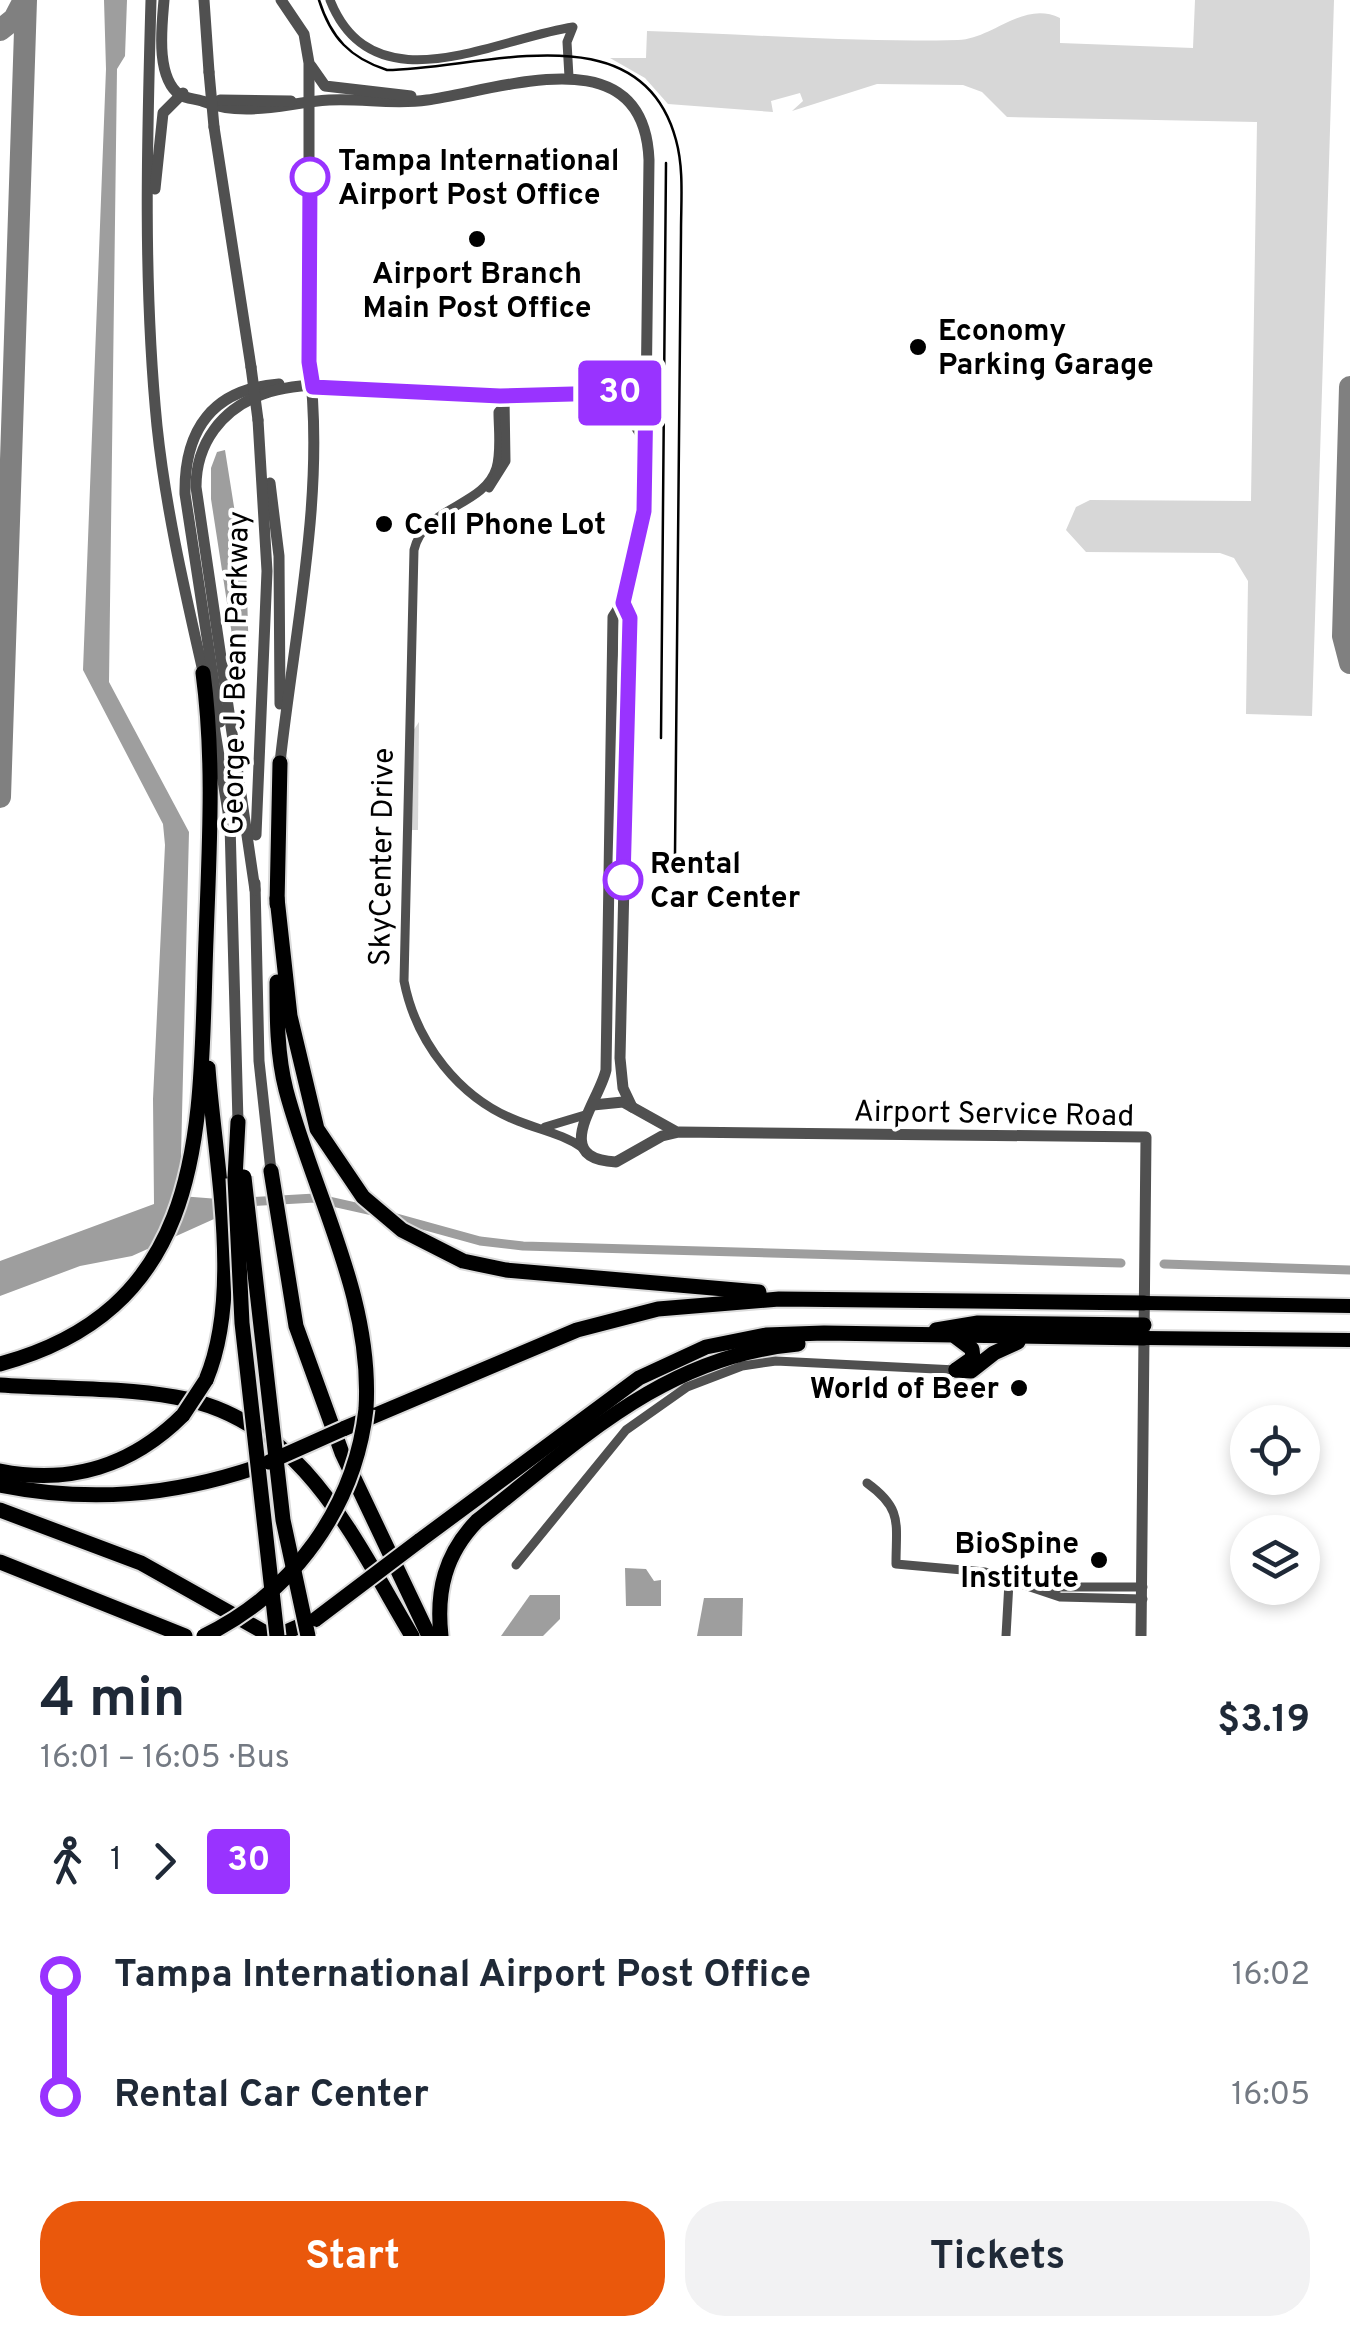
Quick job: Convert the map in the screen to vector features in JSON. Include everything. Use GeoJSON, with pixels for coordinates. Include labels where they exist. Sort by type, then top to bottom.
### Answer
{"type":"FeatureCollection","features":[{"type":"Feature","properties":{"kind":"highway"},"geometry":{"type":"LineString","coordinates":[[0,1364],[52,1346],[94,1320],[139,1278],[162,1244],[188,1184],[195,1144],[204,995],[210,768],[203,673]]}},
{"type":"Feature","properties":{"kind":"highway"},"geometry":{"type":"LineString","coordinates":[[204,1636],[253,1606],[304,1558],[332,1517],[355,1462],[364,1426],[367,1364],[358,1310],[285,1086],[278,1037],[280,763]]}},
{"type":"Feature","properties":{"kind":"highway"},"geometry":{"type":"LineString","coordinates":[[277,898],[283,970],[317,1129],[363,1197],[433,1250],[479,1264],[838,1298]]}},
{"type":"Feature","properties":{"kind":"highway"},"geometry":{"type":"LineString","coordinates":[[0,1470],[52,1476],[91,1471],[144,1448],[182,1415],[206,1380],[224,1314],[204,995]]}},
{"type":"Feature","properties":{"kind":"highway"},"geometry":{"type":"LineString","coordinates":[[238,1122],[242,1323],[274,1636]]}},
{"type":"Feature","properties":{"kind":"highway"},"geometry":{"type":"LineString","coordinates":[[270,1172],[296,1326],[355,1483],[429,1636]]}},
{"type":"Feature","properties":{"kind":"highway"},"geometry":{"type":"LineString","coordinates":[[240,1177],[283,1520],[308,1636]]}},
{"type":"Feature","properties":{"kind":"highway"},"geometry":{"type":"LineString","coordinates":[[0,1485],[91,1497],[141,1495],[217,1480],[257,1467],[497,1361],[621,1318],[711,1303],[838,1298],[1144,1303]]}},
{"type":"Feature","properties":{"kind":"highway"},"geometry":{"type":"LineString","coordinates":[[902,1336],[978,1323],[1144,1331]]}},
{"type":"Feature","properties":{"kind":"highway"},"geometry":{"type":"LineString","coordinates":[[298,1636],[316,1618],[594,1408],[639,1378],[706,1347],[766,1335],[1031,1338],[1144,1331]]}},
{"type":"Feature","properties":{"kind":"highway"},"geometry":{"type":"LineString","coordinates":[[442,1636],[444,1574],[466,1532],[621,1409],[691,1368],[735,1354],[876,1336]]}},
{"type":"Feature","properties":{"kind":"highway"},"geometry":{"type":"LineString","coordinates":[[956,1337],[972,1349],[973,1358],[956,1370]]}},
{"type":"Feature","properties":{"kind":"highway"},"geometry":{"type":"LineString","coordinates":[[956,1370],[972,1371],[1002,1348],[1031,1338]]}},
{"type":"Feature","properties":{"kind":"highway"},"geometry":{"type":"LineString","coordinates":[[0,1385],[176,1397],[250,1424],[282,1446],[322,1487],[412,1636]]}},
{"type":"Feature","properties":{"kind":"highway"},"geometry":{"type":"LineString","coordinates":[[0,1510],[141,1564],[274,1636]]}},
{"type":"Feature","properties":{"kind":"highway"},"geometry":{"type":"LineString","coordinates":[[0,1562],[185,1636]]}},
{"type":"Feature","properties":{"kind":"highway"},"geometry":{"type":"LineString","coordinates":[[274,1636],[316,1618]]}},
{"type":"Feature","properties":{"kind":"main road"},"geometry":{"type":"LineString","coordinates":[[1144,1303],[1350,1306]]}},
{"type":"Feature","properties":{"kind":"main road"},"geometry":{"type":"LineString","coordinates":[[1144,1331],[1350,1340]]}},
{"type":"Feature","properties":{"kind":"street","name":"George J. Bean Parkway"},"geometry":{"type":"LineString","coordinates":[[151,0],[149,277],[162,464],[226,787],[232,859],[238,1122]]}},
{"type":"Feature","properties":{"kind":"street"},"geometry":{"type":"LineString","coordinates":[[164,0],[165,67],[179,94]]}},
{"type":"Feature","properties":{"kind":"street","name":"George J. Bean Parkway"},"geometry":{"type":"LineString","coordinates":[[204,0],[214,127],[258,420],[268,571],[255,890],[259,1061],[270,1172]]}},
{"type":"Feature","properties":{"kind":"street"},"geometry":{"type":"LineString","coordinates":[[280,763],[311,489],[313,387],[309,362],[309,63],[304,34],[281,0]]}},
{"type":"Feature","properties":{"kind":"street"},"geometry":{"type":"LineString","coordinates":[[330,0],[339,20],[358,41],[400,59],[493,51],[543,32],[572,27],[567,42],[568,77]]}},
{"type":"Feature","properties":{"kind":"street"},"geometry":{"type":"LineString","coordinates":[[309,63],[325,86],[430,100]]}},
{"type":"Feature","properties":{"kind":"street"},"geometry":{"type":"LineString","coordinates":[[149,277],[158,130],[162,114],[179,94],[195,92],[230,102],[430,100],[568,77],[617,92],[635,108],[645,127],[649,160],[646,448],[640,535],[623,603],[614,617],[611,646],[606,1070],[580,1130],[587,1150],[595,1158],[616,1162],[635,1152],[643,1133],[623,1088],[620,1058],[630,618],[623,603]]}},
{"type":"Feature","properties":{"kind":"street"},"geometry":{"type":"LineString","coordinates":[[226,787],[216,682],[185,494],[184,463],[192,437],[207,414],[258,385],[505,400],[646,392]]}},
{"type":"Feature","properties":{"kind":"street"},"geometry":{"type":"LineString","coordinates":[[255,890],[196,468],[211,433],[235,409],[267,393],[313,387]]}},
{"type":"Feature","properties":{"kind":"street"},"geometry":{"type":"LineString","coordinates":[[564,396],[626,409],[636,419],[646,448]]}},
{"type":"Feature","properties":{"kind":"street","name":"SkyCenter Drive"},"geometry":{"type":"LineString","coordinates":[[505,400],[507,455],[498,478],[490,488],[427,525],[414,550],[406,988],[426,1041],[457,1080],[492,1108],[587,1150]]}},
{"type":"Feature","properties":{"kind":"street"},"geometry":{"type":"LineString","coordinates":[[258,420],[278,556],[280,763]]}},
{"type":"Feature","properties":{"kind":"street"},"geometry":{"type":"LineString","coordinates":[[542,1128],[614,1100],[633,1108]]}},
{"type":"Feature","properties":{"kind":"street","name":"Airport Service Road"},"geometry":{"type":"LineString","coordinates":[[633,1108],[659,1126],[679,1132]]}},
{"type":"Feature","properties":{"kind":"street","name":"Airport Service Road"},"geometry":{"type":"LineString","coordinates":[[635,1152],[662,1136],[679,1132],[1146,1137],[1144,1303]]}},
{"type":"Feature","properties":{"kind":"street"},"geometry":{"type":"LineString","coordinates":[[1141,1636],[1144,1303]]}},
{"type":"Feature","properties":{"kind":"street"},"geometry":{"type":"LineString","coordinates":[[516,1564],[626,1430],[687,1386],[742,1366],[776,1361],[956,1370]]}},
{"type":"Feature","properties":{"kind":"street"},"geometry":{"type":"LineString","coordinates":[[867,1483],[889,1498],[896,1510],[896,1564],[973,1573],[986,1583],[1010,1582],[1050,1591],[1060,1587],[1143,1594]]}},
{"type":"Feature","properties":{"kind":"street"},"geometry":{"type":"LineString","coordinates":[[1006,1636],[1010,1582]]}},
{"type":"Feature","properties":{"kind":"shaded area"},"geometry":{"type":"Polygon","coordinates":[[[104,0],[127,0],[125,56],[117,69],[109,682],[189,832],[180,1196],[219,1199],[214,1219],[132,1256],[80,1266],[0,1296],[0,1261],[154,1204],[153,1099],[163,824],[83,670],[106,69],[104,0]]]}},
{"type":"Feature","properties":{"kind":"shaded area"},"geometry":{"type":"Polygon","coordinates":[[[1195,0],[1334,0],[1312,716],[1246,714],[1248,581],[1234,558],[1220,553],[1086,552],[1066,530],[1076,507],[1090,500],[1251,501],[1257,122],[1007,117],[982,92],[963,85],[877,84],[792,111],[803,101],[800,93],[771,101],[773,112],[668,104],[645,78],[610,58],[646,58],[647,31],[958,40],[1033,14],[1060,18],[1060,43],[1193,48],[1195,0]]]}},
{"type":"Feature","properties":{"kind":"shaded area"},"geometry":{"type":"Polygon","coordinates":[[[225,450],[235,513],[229,541],[246,561],[249,659],[236,661],[211,499],[211,468],[217,452],[225,450]]]}},
{"type":"Feature","properties":{"kind":"shaded area"},"geometry":{"type":"Polygon","coordinates":[[[419,722],[418,830],[412,830],[413,731],[419,722]]]}},
{"type":"Feature","properties":{"kind":"shaded area"},"geometry":{"type":"Polygon","coordinates":[[[625,1568],[646,1569],[654,1581],[661,1580],[661,1606],[626,1606],[625,1568]]]}},
{"type":"Feature","properties":{"kind":"shaded area"},"geometry":{"type":"Polygon","coordinates":[[[530,1595],[560,1595],[560,1619],[543,1636],[501,1636],[530,1595]]]}},
{"type":"Feature","properties":{"kind":"shaded area"},"geometry":{"type":"Polygon","coordinates":[[[704,1598],[743,1598],[742,1636],[697,1636],[704,1598]]]}},
{"type":"Feature","properties":{"kind":"waterway"},"geometry":{"type":"LineString","coordinates":[[246,1202],[315,1198],[373,1211]]}},
{"type":"Feature","properties":{"kind":"waterway"},"geometry":{"type":"LineString","coordinates":[[393,1217],[480,1241],[523,1246],[1121,1263]]}},
{"type":"Feature","properties":{"kind":"waterway"},"geometry":{"type":"LineString","coordinates":[[1164,1264],[1350,1270]]}},
{"type":"Feature","properties":{"kind":"taxiway"},"geometry":{"type":"LineString","coordinates":[[0,30],[14,19],[24,0]]}},
{"type":"Feature","properties":{"kind":"taxiway"},"geometry":{"type":"LineString","coordinates":[[0,797],[26,0]]}},
{"type":"Feature","properties":{"kind":"taxiway"},"geometry":{"type":"LineString","coordinates":[[1350,387],[1343,636],[1350,663]]}},
{"type":"Feature","properties":{"kind":"tram line"},"geometry":{"type":"LineString","coordinates":[[319,0],[329,25],[344,45],[362,59],[387,70],[554,56],[594,60],[630,74],[657,99],[676,140],[682,197],[675,854]]}},
{"type":"Feature","properties":{"kind":"tram line"},"geometry":{"type":"LineString","coordinates":[[661,738],[666,163]]}},
{"type":"Feature","properties":{"kind":"bus line","name":"30"},"geometry":{"type":"LineString","coordinates":[[310,177],[309,362],[313,387],[500,396],[646,392],[644,511],[623,603],[630,618],[623,880]]}},
{"type":"Feature","properties":{"kind":"place","name":"Tampa International Airport Post Office"},"geometry":{"type":"Point","coordinates":[310,177]}},
{"type":"Feature","properties":{"kind":"place","name":"Airport Branch Main Post Office"},"geometry":{"type":"Point","coordinates":[477,239]}},
{"type":"Feature","properties":{"kind":"place","name":"Economy Parking Garage"},"geometry":{"type":"Point","coordinates":[918,347]}},
{"type":"Feature","properties":{"kind":"place","name":"Cell Phone Lot"},"geometry":{"type":"Point","coordinates":[384,524]}},
{"type":"Feature","properties":{"kind":"place","name":"Rental Car Center"},"geometry":{"type":"Point","coordinates":[623,880]}},
{"type":"Feature","properties":{"kind":"place","name":"World of Beer"},"geometry":{"type":"Point","coordinates":[1019,1388]}},
{"type":"Feature","properties":{"kind":"place","name":"BioSpine Institute"},"geometry":{"type":"Point","coordinates":[1099,1560]}}]}
